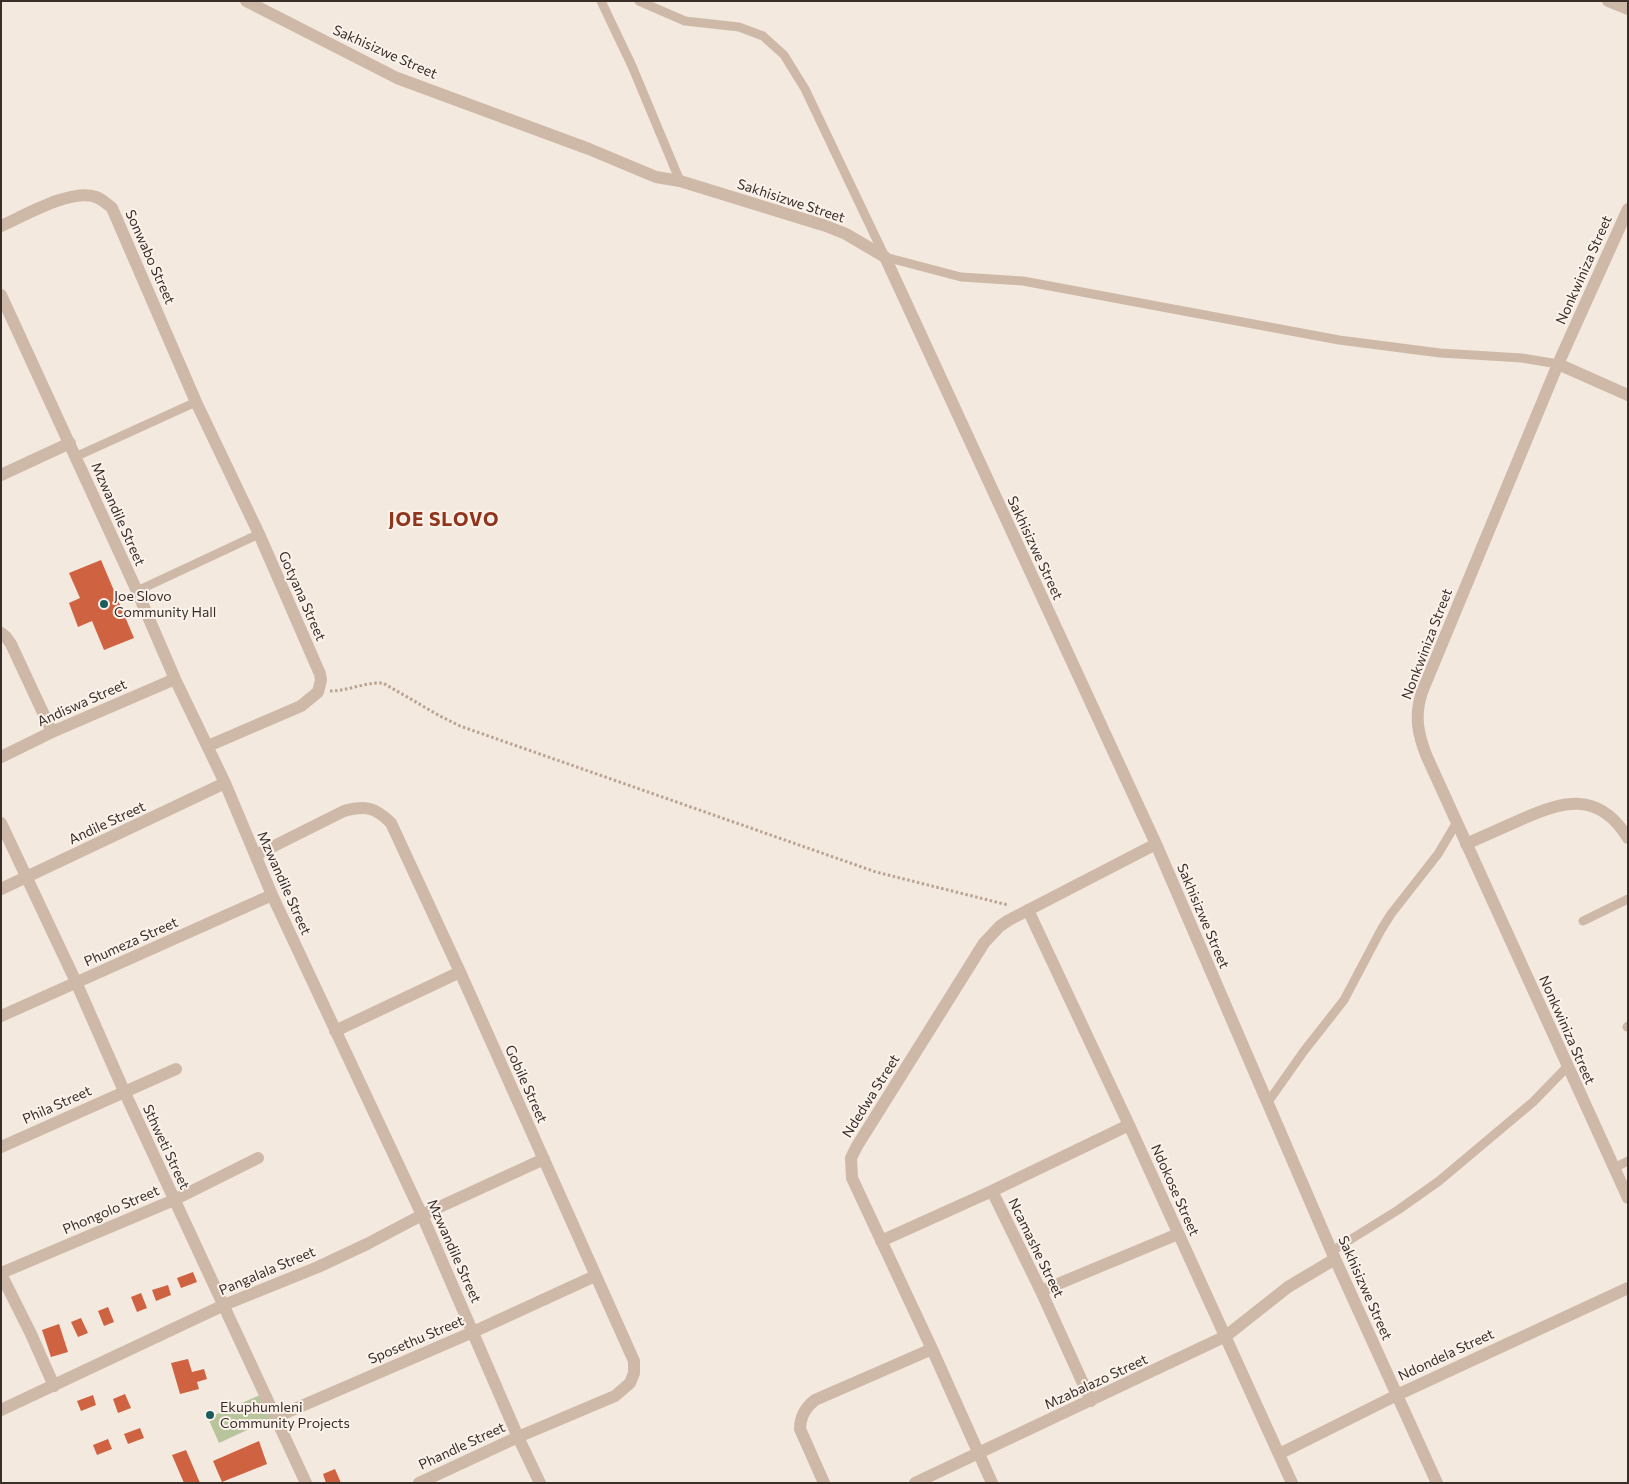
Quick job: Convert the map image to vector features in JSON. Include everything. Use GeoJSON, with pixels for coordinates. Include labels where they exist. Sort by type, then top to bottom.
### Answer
{"type":"FeatureCollection","features":[{"type":"Feature","properties":{"kind":"street","name":"Sakhisizwe Street"},"geometry":{"type":"LineString","coordinates":[[246,1],[397,78],[589,149],[656,177],[680,181],[833,229],[846,234],[885,257],[1156,844],[1334,1255],[1437,1483]]}},
{"type":"Feature","properties":{"kind":"street"},"geometry":{"type":"LineString","coordinates":[[1608,1],[1628,9]]}},
{"type":"Feature","properties":{"kind":"street","name":"Sonwabo Street"},"geometry":{"type":"LineString","coordinates":[[1,226],[74,195],[96,197],[112,208],[196,402]]}},
{"type":"Feature","properties":{"kind":"street","name":"Nonkwiniza Street"},"geometry":{"type":"LineString","coordinates":[[1628,209],[1558,364],[1418,702],[1417,719],[1420,740],[1628,1198]]}},
{"type":"Feature","properties":{"kind":"street","name":"Mzwandile Street"},"geometry":{"type":"LineString","coordinates":[[1,295],[70,443],[175,679],[225,783],[272,896],[422,1216],[518,1437],[540,1483]]}},
{"type":"Feature","properties":{"kind":"street"},"geometry":{"type":"LineString","coordinates":[[1558,364],[1628,395]]}},
{"type":"Feature","properties":{"kind":"street","name":"Gotyana Street"},"geometry":{"type":"LineString","coordinates":[[196,402],[259,534],[320,674],[321,680],[318,692]]}},
{"type":"Feature","properties":{"kind":"street"},"geometry":{"type":"LineString","coordinates":[[1,475],[70,443]]}},
{"type":"Feature","properties":{"kind":"street"},"geometry":{"type":"LineString","coordinates":[[1,634],[11,644],[52,732]]}},
{"type":"Feature","properties":{"kind":"street","name":"Andiswa Street"},"geometry":{"type":"LineString","coordinates":[[1,757],[52,732],[175,679]]}},
{"type":"Feature","properties":{"kind":"street"},"geometry":{"type":"LineString","coordinates":[[208,746],[302,706],[318,692]]}},
{"type":"Feature","properties":{"kind":"street","name":"Andile Street"},"geometry":{"type":"LineString","coordinates":[[1,889],[225,783]]}},
{"type":"Feature","properties":{"kind":"street"},"geometry":{"type":"LineString","coordinates":[[1466,844],[1532,815],[1568,804],[1588,805],[1602,810],[1616,821],[1628,838]]}},
{"type":"Feature","properties":{"kind":"street","name":"Gobile Street"},"geometry":{"type":"LineString","coordinates":[[256,855],[344,811],[368,808],[381,813],[391,822],[460,972],[634,1362],[634,1373],[630,1383],[615,1396],[518,1437]]}},
{"type":"Feature","properties":{"kind":"street","name":"Sthweti Street"},"geometry":{"type":"LineString","coordinates":[[1,823],[28,877],[174,1200],[306,1483]]}},
{"type":"Feature","properties":{"kind":"street","name":"Ndedwa Street"},"geometry":{"type":"LineString","coordinates":[[992,1483],[852,1178],[851,1158],[984,943],[1000,926],[1156,844]]}},
{"type":"Feature","properties":{"kind":"street","name":"Phumeza Street"},"geometry":{"type":"LineString","coordinates":[[1,1016],[272,896]]}},
{"type":"Feature","properties":{"kind":"street","name":"Ndokose Street"},"geometry":{"type":"LineString","coordinates":[[1028,910],[1129,1125],[1292,1483]]}},
{"type":"Feature","properties":{"kind":"street"},"geometry":{"type":"LineString","coordinates":[[335,1031],[460,972]]}},
{"type":"Feature","properties":{"kind":"street","name":"Phila Street"},"geometry":{"type":"LineString","coordinates":[[1,1147],[176,1069]]}},
{"type":"Feature","properties":{"kind":"street"},"geometry":{"type":"LineString","coordinates":[[992,1191],[1129,1125]]}},
{"type":"Feature","properties":{"kind":"street","name":"Phongolo Street"},"geometry":{"type":"LineString","coordinates":[[1,1273],[174,1200],[258,1158]]}},
{"type":"Feature","properties":{"kind":"street","name":"Pangalala Street"},"geometry":{"type":"LineString","coordinates":[[1,1410],[224,1305],[318,1267],[544,1159]]}},
{"type":"Feature","properties":{"kind":"street","name":"Ncamashe Street"},"geometry":{"type":"LineString","coordinates":[[881,1241],[992,1191],[1041,1291],[1091,1401]]}},
{"type":"Feature","properties":{"kind":"street"},"geometry":{"type":"LineString","coordinates":[[1041,1291],[1178,1234]]}},
{"type":"Feature","properties":{"kind":"street","name":"Mzabalazo Street"},"geometry":{"type":"LineString","coordinates":[[915,1483],[1226,1336],[1334,1255]]}},
{"type":"Feature","properties":{"kind":"street"},"geometry":{"type":"LineString","coordinates":[[1,1273],[54,1386]]}},
{"type":"Feature","properties":{"kind":"street","name":"Sposethu Street"},"geometry":{"type":"LineString","coordinates":[[276,1417],[473,1332],[595,1276]]}},
{"type":"Feature","properties":{"kind":"street","name":"Ndondela Street"},"geometry":{"type":"LineString","coordinates":[[1279,1454],[1397,1395],[1628,1288]]}},
{"type":"Feature","properties":{"kind":"street"},"geometry":{"type":"LineString","coordinates":[[824,1483],[800,1429],[800,1423],[807,1407],[816,1400],[932,1349]]}},
{"type":"Feature","properties":{"kind":"street","name":"Phandle Street"},"geometry":{"type":"LineString","coordinates":[[419,1483],[518,1437]]}},
{"type":"Feature","properties":{"kind":"lane"},"geometry":{"type":"LineString","coordinates":[[601,1],[632,66],[680,181]]}},
{"type":"Feature","properties":{"kind":"lane"},"geometry":{"type":"LineString","coordinates":[[640,1],[685,21],[739,27],[763,36],[784,55],[805,89],[885,257],[961,277],[1023,280],[1339,340],[1440,353],[1522,358],[1558,364]]}},
{"type":"Feature","properties":{"kind":"lane"},"geometry":{"type":"LineString","coordinates":[[75,457],[196,402]]}},
{"type":"Feature","properties":{"kind":"lane"},"geometry":{"type":"LineString","coordinates":[[137,592],[259,534]]}},
{"type":"Feature","properties":{"kind":"lane"},"geometry":{"type":"LineString","coordinates":[[1268,1102],[1304,1051],[1344,1000],[1391,914],[1438,854],[1457,822]]}},
{"type":"Feature","properties":{"kind":"lane"},"geometry":{"type":"LineString","coordinates":[[1583,921],[1628,899]]}},
{"type":"Feature","properties":{"kind":"lane"},"geometry":{"type":"LineString","coordinates":[[1334,1255],[1439,1181],[1539,1096],[1568,1066]]}},
{"type":"Feature","properties":{"kind":"lane"},"geometry":{"type":"LineString","coordinates":[[1614,1168],[1628,1162]]}},
{"type":"Feature","properties":{"kind":"path"},"geometry":{"type":"LineString","coordinates":[[318,692],[337,691],[376,682],[383,683],[440,716],[470,729],[876,872],[1028,910]]}},
{"type":"Feature","properties":{"kind":"green space"},"geometry":{"type":"Polygon","coordinates":[[[260,1395],[271,1419],[219,1443],[208,1418],[260,1395]]]}},
{"type":"Feature","properties":{"kind":"building"},"geometry":{"type":"Polygon","coordinates":[[[101,560],[134,638],[104,650],[92,621],[78,627],[69,603],[80,598],[69,573],[101,560]]]}},
{"type":"Feature","properties":{"kind":"building"},"geometry":{"type":"Polygon","coordinates":[[[193,1272],[197,1282],[181,1288],[177,1278],[193,1272]]]}},
{"type":"Feature","properties":{"kind":"building"},"geometry":{"type":"Polygon","coordinates":[[[168,1285],[171,1295],[156,1301],[152,1290],[168,1285]]]}},
{"type":"Feature","properties":{"kind":"building"},"geometry":{"type":"Polygon","coordinates":[[[141,1293],[147,1308],[137,1312],[131,1297],[141,1293]]]}},
{"type":"Feature","properties":{"kind":"building"},"geometry":{"type":"Polygon","coordinates":[[[108,1307],[114,1322],[104,1326],[98,1311],[108,1307]]]}},
{"type":"Feature","properties":{"kind":"building"},"geometry":{"type":"Polygon","coordinates":[[[81,1318],[88,1333],[78,1337],[71,1322],[81,1318]]]}},
{"type":"Feature","properties":{"kind":"building"},"geometry":{"type":"Polygon","coordinates":[[[59,1324],[68,1352],[51,1357],[42,1330],[59,1324]]]}},
{"type":"Feature","properties":{"kind":"building"},"geometry":{"type":"Polygon","coordinates":[[[188,1359],[192,1372],[204,1369],[207,1379],[197,1382],[199,1389],[180,1394],[171,1363],[188,1359]]]}},
{"type":"Feature","properties":{"kind":"building"},"geometry":{"type":"Polygon","coordinates":[[[125,1394],[131,1408],[118,1413],[113,1399],[125,1394]]]}},
{"type":"Feature","properties":{"kind":"building"},"geometry":{"type":"Polygon","coordinates":[[[93,1395],[96,1405],[81,1411],[77,1401],[93,1395]]]}},
{"type":"Feature","properties":{"kind":"building"},"geometry":{"type":"Polygon","coordinates":[[[140,1428],[144,1438],[128,1444],[124,1434],[140,1428]]]}},
{"type":"Feature","properties":{"kind":"building"},"geometry":{"type":"Polygon","coordinates":[[[108,1439],[112,1449],[97,1455],[93,1445],[108,1439]]]}},
{"type":"Feature","properties":{"kind":"building"},"geometry":{"type":"Polygon","coordinates":[[[259,1441],[267,1464],[222,1482],[213,1461],[259,1441]]]}},
{"type":"Feature","properties":{"kind":"building"},"geometry":{"type":"Polygon","coordinates":[[[186,1450],[200,1483],[184,1483],[172,1455],[186,1450]]]}},
{"type":"Feature","properties":{"kind":"building"},"geometry":{"type":"Polygon","coordinates":[[[335,1469],[341,1483],[326,1483],[323,1474],[335,1469]]]}},
{"type":"Feature","properties":{"kind":"place","name":"Joe Slovo Community Hall"},"geometry":{"type":"Point","coordinates":[104,604]}},
{"type":"Feature","properties":{"kind":"place","name":"Ekuphumleni Community Projects"},"geometry":{"type":"Point","coordinates":[210,1415]}},
{"type":"Feature","properties":{"kind":"district","name":"JOE SLOVO"},"geometry":{"type":"Point","coordinates":[444,520]}}]}
